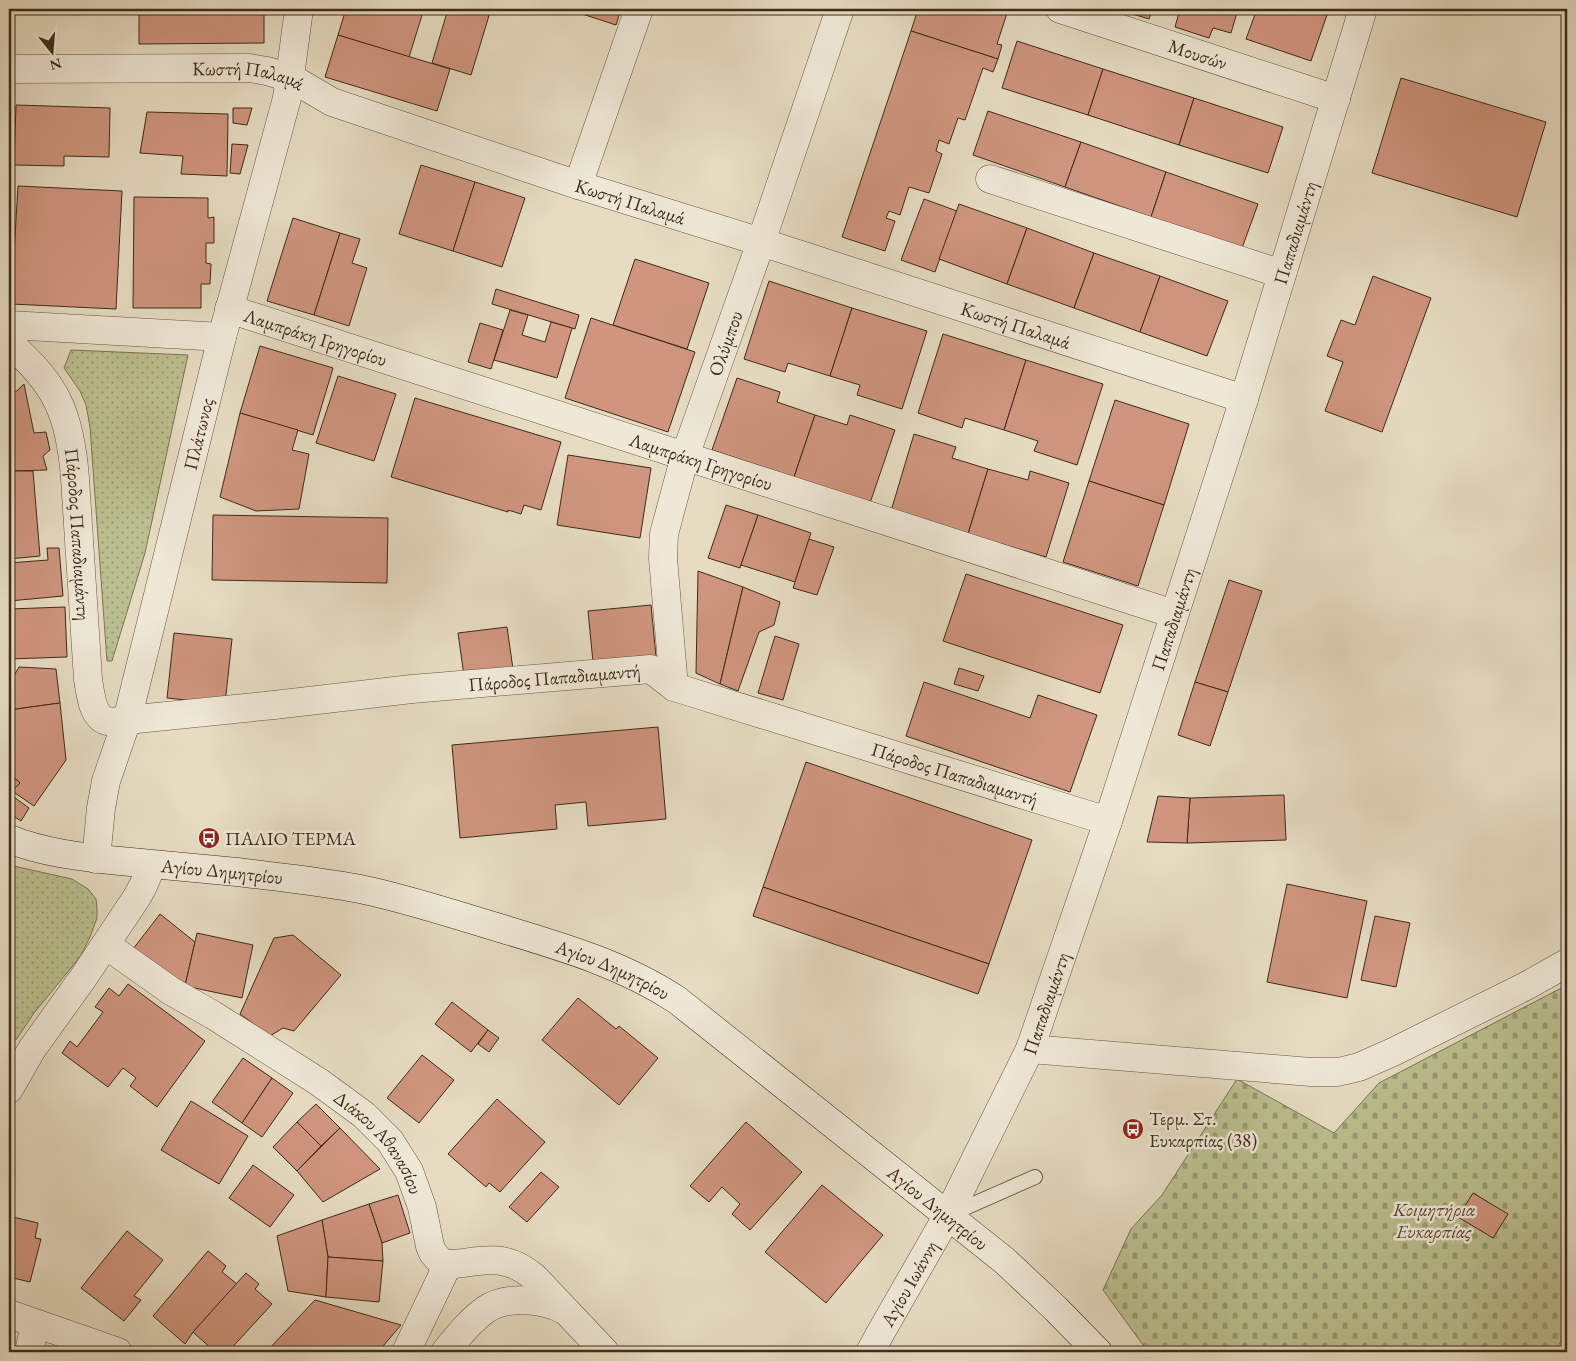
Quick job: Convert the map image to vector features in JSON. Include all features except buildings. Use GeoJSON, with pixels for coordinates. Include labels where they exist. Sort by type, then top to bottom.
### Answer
{"type":"FeatureCollection","features":[{"type":"Feature","properties":{"kind":"street","name":"Πλάτωνος"},"geometry":{"type":"LineString","coordinates":[[96,859],[101,808],[106,781],[127,720],[222,337],[287,98],[299,9]]}},
{"type":"Feature","properties":{"kind":"street"},"geometry":{"type":"LineString","coordinates":[[578,185],[639,9]]}},
{"type":"Feature","properties":{"kind":"street","name":"Ολύμπου"},"geometry":{"type":"LineString","coordinates":[[674,687],[663,548],[664,534],[685,456],[840,9]]}},
{"type":"Feature","properties":{"kind":"street","name":"Μουσών"},"geometry":{"type":"LineString","coordinates":[[1060,9],[1336,99]]}},
{"type":"Feature","properties":{"kind":"street","name":"Παπαδιαμάντη"},"geometry":{"type":"LineString","coordinates":[[948,1215],[1030,1049],[1108,820],[1244,398],[1363,9]]}},
{"type":"Feature","properties":{"kind":"street","name":"Κωστή Παλαμά"},"geometry":{"type":"LineString","coordinates":[[9,69],[249,68],[267,71],[291,78],[332,102],[578,185],[1244,398]]}},
{"type":"Feature","properties":{"kind":"street"},"geometry":{"type":"LineString","coordinates":[[990,179],[1282,274]]}},
{"type":"Feature","properties":{"kind":"street","name":"Λαμπράκη Γρηγορίου"},"geometry":{"type":"LineString","coordinates":[[229,310],[1174,614]]}},
{"type":"Feature","properties":{"kind":"street"},"geometry":{"type":"LineString","coordinates":[[9,325],[222,337]]}},
{"type":"Feature","properties":{"kind":"street","name":"Πάροδος Παπαδιαμάντη"},"geometry":{"type":"LineString","coordinates":[[9,343],[42,376],[54,392],[62,409],[73,456],[90,692],[95,709],[102,719],[109,722],[127,720]]}},
{"type":"Feature","properties":{"kind":"street","name":"Πάροδος Παπαδιαμαντή"},"geometry":{"type":"LineString","coordinates":[[127,720],[274,706],[412,689],[651,669],[674,687],[1108,820]]}},
{"type":"Feature","properties":{"kind":"street","name":"Αγίου Δημητρίου"},"geometry":{"type":"LineString","coordinates":[[9,838],[38,848],[96,859],[273,876],[360,889],[406,900],[514,933],[612,966],[656,986],[677,1000],[1005,1261],[1098,1352]]}},
{"type":"Feature","properties":{"kind":"street"},"geometry":{"type":"LineString","coordinates":[[9,1090],[32,1049],[106,945],[140,892],[152,864]]}},
{"type":"Feature","properties":{"kind":"street","name":"Διάκου Αθανασίου"},"geometry":{"type":"LineString","coordinates":[[106,945],[171,991],[213,1015],[319,1082],[364,1114],[390,1141],[409,1171],[422,1207],[431,1249],[437,1259],[448,1264]]}},
{"type":"Feature","properties":{"kind":"street"},"geometry":{"type":"LineString","coordinates":[[1030,1049],[1311,1072],[1338,1072],[1359,1067],[1394,1052],[1526,986],[1567,963]]}},
{"type":"Feature","properties":{"kind":"street","name":"Αγίου Ιωάννη"},"geometry":{"type":"LineString","coordinates":[[870,1352],[948,1215]]}},
{"type":"Feature","properties":{"kind":"street"},"geometry":{"type":"LineString","coordinates":[[406,1352],[448,1264],[496,1260],[521,1266],[534,1277],[605,1352]]}},
{"type":"Feature","properties":{"kind":"street"},"geometry":{"type":"LineString","coordinates":[[445,1352],[480,1314],[497,1304],[534,1301],[551,1304],[564,1310]]}},
{"type":"Feature","properties":{"kind":"street"},"geometry":{"type":"LineString","coordinates":[[9,1314],[118,1352]]}},
{"type":"Feature","properties":{"kind":"street"},"geometry":{"type":"LineString","coordinates":[[29,1352],[35,1324]]}},
{"type":"Feature","properties":{"kind":"lane"},"geometry":{"type":"LineString","coordinates":[[948,1215],[1035,1177]]}},
{"type":"Feature","properties":{"kind":"green space"},"geometry":{"type":"Polygon","coordinates":[[[71,350],[188,355],[145,553],[112,661],[107,661],[90,427],[86,405],[80,391],[64,368],[71,350]]]}},
{"type":"Feature","properties":{"kind":"green space"},"geometry":{"type":"Polygon","coordinates":[[[9,865],[72,879],[88,889],[96,899],[97,908],[97,918],[80,957],[34,1013],[16,1040],[9,1039],[9,865]]]}},
{"type":"Feature","properties":{"kind":"green space","name":"Κοιμητήρια Ευκαρπίας"},"geometry":{"type":"Polygon","coordinates":[[[1567,985],[1567,1332],[1554,1352],[1148,1352],[1103,1290],[1131,1229],[1162,1195],[1237,1079],[1334,1133],[1379,1083],[1567,985]]]}},
{"type":"Feature","properties":{"kind":"place","name":"ΠΑΛΙΟ ΤΕΡΜΑ"},"geometry":{"type":"Point","coordinates":[209,838]}},
{"type":"Feature","properties":{"kind":"place","name":"Τερμ. Στ. Ευκαρπίας (38)"},"geometry":{"type":"Point","coordinates":[1133,1129]}}]}
